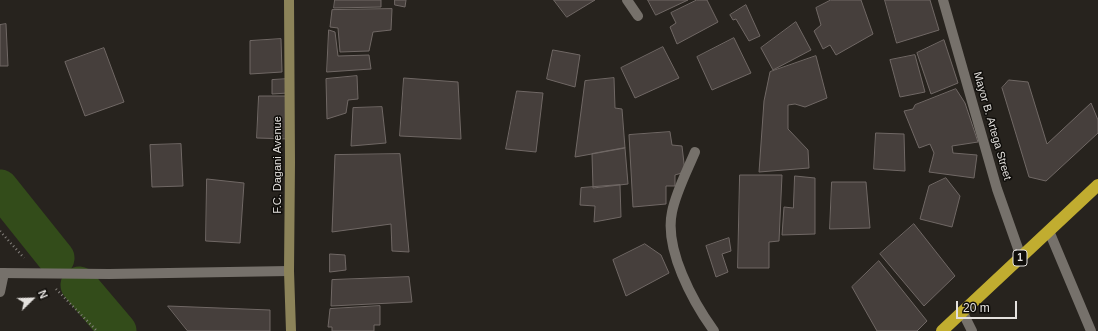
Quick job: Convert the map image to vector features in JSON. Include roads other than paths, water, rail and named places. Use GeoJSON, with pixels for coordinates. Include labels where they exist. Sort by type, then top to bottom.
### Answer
{"type":"FeatureCollection","features":[{"type":"Feature","properties":{"kind":"highway","name":"1"},"geometry":{"type":"LineString","coordinates":[[942,331],[963,313],[1098,185]]}},
{"type":"Feature","properties":{"kind":"street","name":"F.C. Dagani Avenue"},"geometry":{"type":"LineString","coordinates":[[289,0],[289,271],[291,331]]}},
{"type":"Feature","properties":{"kind":"street"},"geometry":{"type":"LineString","coordinates":[[627,0],[638,16]]}},
{"type":"Feature","properties":{"kind":"street","name":"Mayor B. Artega Street"},"geometry":{"type":"LineString","coordinates":[[943,0],[997,189],[1021,257]]}},
{"type":"Feature","properties":{"kind":"street"},"geometry":{"type":"LineString","coordinates":[[695,152],[672,213],[672,235],[682,276],[703,316],[714,331]]}},
{"type":"Feature","properties":{"kind":"street"},"geometry":{"type":"LineString","coordinates":[[1049,231],[1091,331]]}},
{"type":"Feature","properties":{"kind":"street"},"geometry":{"type":"LineString","coordinates":[[0,292],[2,273],[109,274],[289,271]]}},
{"type":"Feature","properties":{"kind":"street"},"geometry":{"type":"LineString","coordinates":[[963,313],[972,331]]}},
{"type":"Feature","properties":{"kind":"waterway"},"geometry":{"type":"LineString","coordinates":[[0,188],[56,258]]}},
{"type":"Feature","properties":{"kind":"waterway"},"geometry":{"type":"LineString","coordinates":[[79,285],[118,331]]}}]}
